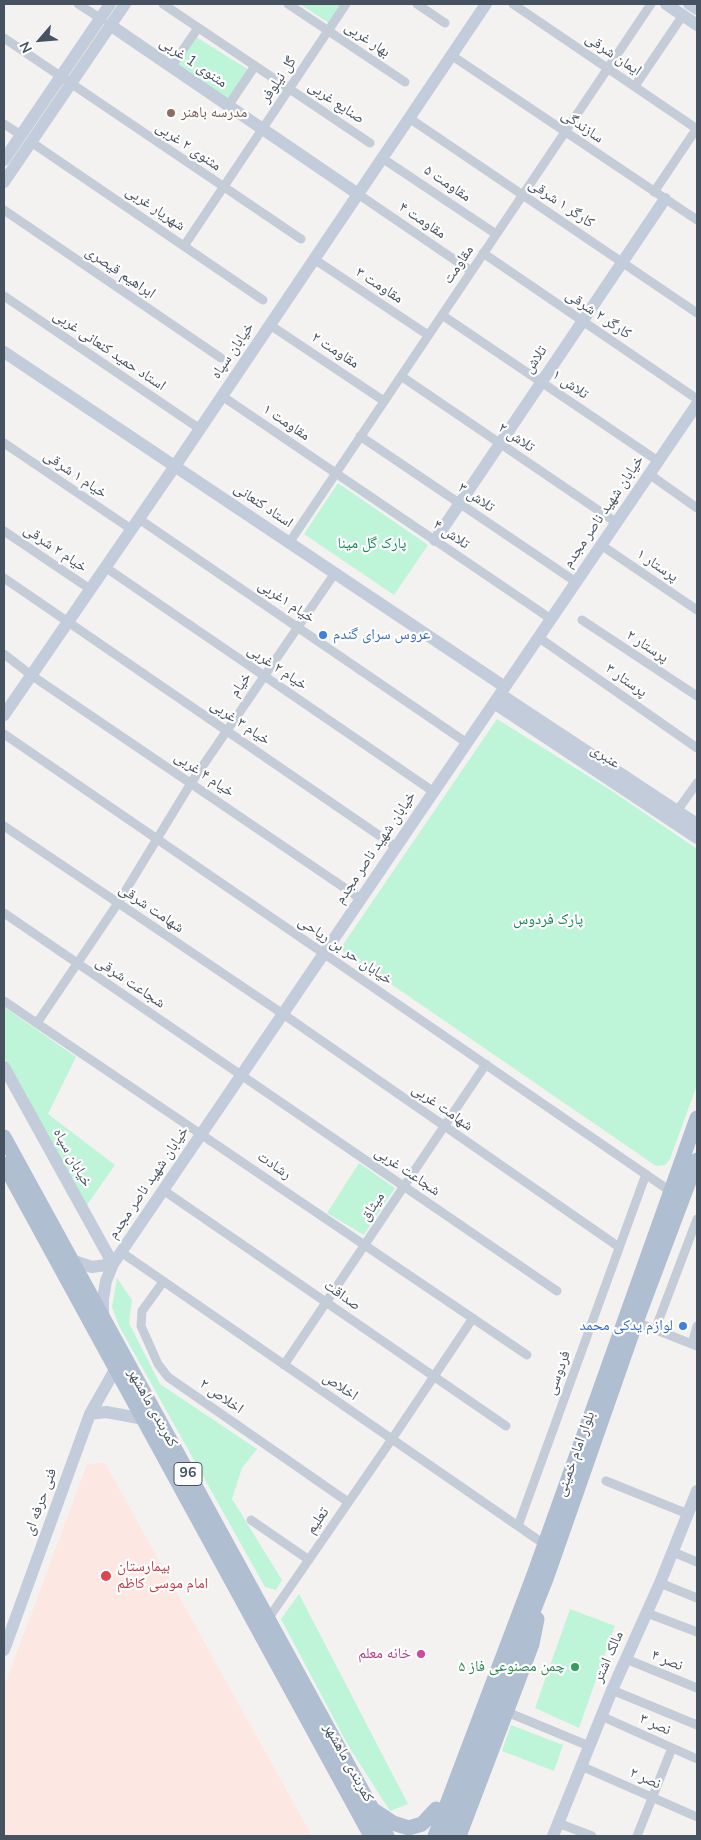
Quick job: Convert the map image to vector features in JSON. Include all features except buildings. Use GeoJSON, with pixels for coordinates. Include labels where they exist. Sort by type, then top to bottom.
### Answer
{"type":"FeatureCollection","features":[{"type":"Feature","properties":{"kind":"main road","name":"بلوار امام خمینی"},"geometry":{"type":"LineString","coordinates":[[540,1576],[544,1544],[697,1118]]}},
{"type":"Feature","properties":{"kind":"main road","name":"کمربندی ماهشهر"},"geometry":{"type":"LineString","coordinates":[[4,1137],[374,1810]]}},
{"type":"Feature","properties":{"kind":"main road","name":"بلوار امام خمینی"},"geometry":{"type":"LineString","coordinates":[[458,1792],[697,1160]]}},
{"type":"Feature","properties":{"kind":"main road","name":"کمربندی ماهشهر"},"geometry":{"type":"LineString","coordinates":[[4,1164],[371,1836]]}},
{"type":"Feature","properties":{"kind":"main road"},"geometry":{"type":"LineString","coordinates":[[459,1836],[532,1644],[540,1576]]}},
{"type":"Feature","properties":{"kind":"main road"},"geometry":{"type":"LineString","coordinates":[[427,1836],[507,1624],[540,1576]]}},
{"type":"Feature","properties":{"kind":"main road"},"geometry":{"type":"LineString","coordinates":[[436,1836],[458,1792]]}},
{"type":"Feature","properties":{"kind":"main road"},"geometry":{"type":"LineString","coordinates":[[447,1836],[458,1792]]}},
{"type":"Feature","properties":{"kind":"main road"},"geometry":{"type":"LineString","coordinates":[[374,1810],[394,1823],[409,1828],[422,1824],[436,1809]]}},
{"type":"Feature","properties":{"kind":"main road","name":"96"},"geometry":{"type":"LineString","coordinates":[[374,1810],[387,1836]]}},
{"type":"Feature","properties":{"kind":"street"},"geometry":{"type":"LineString","coordinates":[[78,4],[105,22]]}},
{"type":"Feature","properties":{"kind":"street"},"geometry":{"type":"LineString","coordinates":[[105,22],[110,4]]}},
{"type":"Feature","properties":{"kind":"street"},"geometry":{"type":"LineString","coordinates":[[4,182],[26,138],[65,80],[105,22],[124,4]]}},
{"type":"Feature","properties":{"kind":"street","name":"صنایع غربی"},"geometry":{"type":"LineString","coordinates":[[163,4],[370,142]]}},
{"type":"Feature","properties":{"kind":"street","name":"بهار غربی"},"geometry":{"type":"LineString","coordinates":[[288,4],[405,82]]}},
{"type":"Feature","properties":{"kind":"street","name":"گل نیلوفر"},"geometry":{"type":"LineString","coordinates":[[184,246],[346,4]]}},
{"type":"Feature","properties":{"kind":"street"},"geometry":{"type":"LineString","coordinates":[[417,4],[445,23]]}},
{"type":"Feature","properties":{"kind":"street","name":"خیابان سپاه"},"geometry":{"type":"LineString","coordinates":[[4,715],[175,466],[486,4]]}},
{"type":"Feature","properties":{"kind":"street","name":"ایمان شرقی"},"geometry":{"type":"LineString","coordinates":[[513,4],[697,128]]}},
{"type":"Feature","properties":{"kind":"street","name":"مقاومت"},"geometry":{"type":"LineString","coordinates":[[289,542],[651,4]]}},
{"type":"Feature","properties":{"kind":"street"},"geometry":{"type":"LineString","coordinates":[[666,4],[686,10],[697,9]]}},
{"type":"Feature","properties":{"kind":"street"},"geometry":{"type":"LineString","coordinates":[[686,10],[697,25]]}},
{"type":"Feature","properties":{"kind":"street"},"geometry":{"type":"LineString","coordinates":[[635,86],[686,10]]}},
{"type":"Feature","properties":{"kind":"street","name":"مثنوی 1 غربی"},"geometry":{"type":"LineString","coordinates":[[105,22],[358,194]]}},
{"type":"Feature","properties":{"kind":"street"},"geometry":{"type":"LineString","coordinates":[[171,67],[198,28]]}},
{"type":"Feature","properties":{"kind":"street","name":"مثنوی ۲ غربی"},"geometry":{"type":"LineString","coordinates":[[4,38],[301,239]]}},
{"type":"Feature","properties":{"kind":"street","name":"سازندگی"},"geometry":{"type":"LineString","coordinates":[[451,56],[697,220]]}},
{"type":"Feature","properties":{"kind":"street"},"geometry":{"type":"LineString","coordinates":[[228,106],[255,66]]}},
{"type":"Feature","properties":{"kind":"street","name":"کارگر ۱ شرقی"},"geometry":{"type":"LineString","coordinates":[[409,118],[697,313]]}},
{"type":"Feature","properties":{"kind":"street","name":"شهریار غربی"},"geometry":{"type":"LineString","coordinates":[[4,124],[263,300]]}},
{"type":"Feature","properties":{"kind":"street"},"geometry":{"type":"LineString","coordinates":[[660,195],[697,128]]}},
{"type":"Feature","properties":{"kind":"street"},"geometry":{"type":"LineString","coordinates":[[4,160],[26,138]]}},
{"type":"Feature","properties":{"kind":"street","name":"مقاومت ۵"},"geometry":{"type":"LineString","coordinates":[[382,158],[496,234]]}},
{"type":"Feature","properties":{"kind":"street","name":"مقاومت ۴"},"geometry":{"type":"LineString","coordinates":[[358,194],[471,271]]}},
{"type":"Feature","properties":{"kind":"street","name":"تلاش"},"geometry":{"type":"LineString","coordinates":[[435,540],[622,262],[660,195]]}},
{"type":"Feature","properties":{"kind":"street","name":"ابراهیم قیصری"},"geometry":{"type":"LineString","coordinates":[[4,210],[221,358]]}},
{"type":"Feature","properties":{"kind":"street","name":"کارگر ۲ شرقی"},"geometry":{"type":"LineString","coordinates":[[483,253],[583,321],[696,405]]}},
{"type":"Feature","properties":{"kind":"street","name":"مقاومت ۳"},"geometry":{"type":"LineString","coordinates":[[314,259],[428,335]]}},
{"type":"Feature","properties":{"kind":"street","name":"استاد حمید کنعانی غربی"},"geometry":{"type":"LineString","coordinates":[[4,296],[200,429]]}},
{"type":"Feature","properties":{"kind":"street","name":"تلاش ۱"},"geometry":{"type":"LineString","coordinates":[[442,315],[658,461]]}},
{"type":"Feature","properties":{"kind":"street","name":"مقاومت ۲"},"geometry":{"type":"LineString","coordinates":[[270,325],[384,400]]}},
{"type":"Feature","properties":{"kind":"street","name":"استاد کنعانی"},"geometry":{"type":"LineString","coordinates":[[4,352],[335,573],[500,695]]}},
{"type":"Feature","properties":{"kind":"street","name":"تلاش ۲"},"geometry":{"type":"LineString","coordinates":[[401,376],[616,522]]}},
{"type":"Feature","properties":{"kind":"street","name":"مقاومت ۱"},"geometry":{"type":"LineString","coordinates":[[222,396],[336,473]]}},
{"type":"Feature","properties":{"kind":"street","name":"خیابان شهید ناصر مجدم"},"geometry":{"type":"LineString","coordinates":[[103,1318],[103,1299],[106,1282],[113,1264],[696,405]]}},
{"type":"Feature","properties":{"kind":"street","name":"تلاش ۳"},"geometry":{"type":"LineString","coordinates":[[360,436],[576,582]]}},
{"type":"Feature","properties":{"kind":"street","name":"خیام ۱ شرقی"},"geometry":{"type":"LineString","coordinates":[[4,443],[135,524]]}},
{"type":"Feature","properties":{"kind":"street","name":"تلاش ۴"},"geometry":{"type":"LineString","coordinates":[[336,473],[551,619]]}},
{"type":"Feature","properties":{"kind":"street"},"geometry":{"type":"LineString","coordinates":[[650,474],[697,508]]}},
{"type":"Feature","properties":{"kind":"street","name":"خیام ۱غربی"},"geometry":{"type":"LineString","coordinates":[[135,524],[298,627],[467,743]]}},
{"type":"Feature","properties":{"kind":"street","name":"خیام ۲ شرقی"},"geometry":{"type":"LineString","coordinates":[[4,531],[90,589]]}},
{"type":"Feature","properties":{"kind":"street","name":"پرستار ۱"},"geometry":{"type":"LineString","coordinates":[[601,545],[697,610]]}},
{"type":"Feature","properties":{"kind":"street","name":"خیام ۲ غربی"},"geometry":{"type":"LineString","coordinates":[[105,567],[434,792]]}},
{"type":"Feature","properties":{"kind":"street","name":"خیام"},"geometry":{"type":"LineString","coordinates":[[38,1024],[118,903],[191,783],[335,573]]}},
{"type":"Feature","properties":{"kind":"street","name":"خیام ۳ غربی"},"geometry":{"type":"LineString","coordinates":[[4,578],[396,847]]}},
{"type":"Feature","properties":{"kind":"street","name":"پرستار ۲"},"geometry":{"type":"LineString","coordinates":[[582,620],[697,696]]}},
{"type":"Feature","properties":{"kind":"street","name":"پرستار ۳"},"geometry":{"type":"LineString","coordinates":[[538,638],[697,748]]}},
{"type":"Feature","properties":{"kind":"street","name":"خیام ۴ غربی"},"geometry":{"type":"LineString","coordinates":[[4,654],[31,675],[361,899]]}},
{"type":"Feature","properties":{"kind":"street","name":"عنبری"},"geometry":{"type":"LineString","coordinates":[[500,695],[697,824]]}},
{"type":"Feature","properties":{"kind":"street","name":"عنبری"},"geometry":{"type":"LineString","coordinates":[[500,695],[697,838]]}},
{"type":"Feature","properties":{"kind":"street","name":"خیابان حر بن ریاحی"},"geometry":{"type":"LineString","coordinates":[[4,734],[670,1191]]}},
{"type":"Feature","properties":{"kind":"street"},"geometry":{"type":"LineString","coordinates":[[677,811],[697,783]]}},
{"type":"Feature","properties":{"kind":"street","name":"شهامت شرقی"},"geometry":{"type":"LineString","coordinates":[[4,826],[282,1014]]}},
{"type":"Feature","properties":{"kind":"street","name":"شجاعت شرقی"},"geometry":{"type":"LineString","coordinates":[[4,913],[241,1075]]}},
{"type":"Feature","properties":{"kind":"street","name":"رشادت"},"geometry":{"type":"LineString","coordinates":[[4,1001],[527,1356]]}},
{"type":"Feature","properties":{"kind":"street","name":"شهامت غربی"},"geometry":{"type":"LineString","coordinates":[[282,1014],[619,1247]]}},
{"type":"Feature","properties":{"kind":"street","name":"میثاق"},"geometry":{"type":"LineString","coordinates":[[284,1365],[486,1064]]}},
{"type":"Feature","properties":{"kind":"street","name":"خیابان سپاه"},"geometry":{"type":"LineString","coordinates":[[4,1067],[113,1264]]}},
{"type":"Feature","properties":{"kind":"street","name":"شجاعت غربی"},"geometry":{"type":"LineString","coordinates":[[241,1075],[557,1291]]}},
{"type":"Feature","properties":{"kind":"street","name":"فردوسی"},"geometry":{"type":"LineString","coordinates":[[518,1526],[646,1174]]}},
{"type":"Feature","properties":{"kind":"street","name":"صداقت"},"geometry":{"type":"LineString","coordinates":[[163,1190],[506,1426]]}},
{"type":"Feature","properties":{"kind":"street"},"geometry":{"type":"LineString","coordinates":[[655,1330],[697,1221]]}},
{"type":"Feature","properties":{"kind":"street","name":"اخلاص"},"geometry":{"type":"LineString","coordinates":[[121,1252],[544,1544]]}},
{"type":"Feature","properties":{"kind":"street"},"geometry":{"type":"LineString","coordinates":[[71,1260],[92,1267],[113,1264]]}},
{"type":"Feature","properties":{"kind":"street","name":"اخلاص ۲"},"geometry":{"type":"LineString","coordinates":[[163,1282],[142,1311],[141,1326],[158,1364],[168,1377],[348,1502]]}},
{"type":"Feature","properties":{"kind":"street","name":"تعلیم"},"geometry":{"type":"LineString","coordinates":[[268,1619],[473,1318]]}},
{"type":"Feature","properties":{"kind":"street"},"geometry":{"type":"LineString","coordinates":[[636,1322],[694,1345],[697,1326]]}},
{"type":"Feature","properties":{"kind":"street","name":"فنی حرفه ای"},"geometry":{"type":"LineString","coordinates":[[4,1650],[90,1414],[116,1368]]}},
{"type":"Feature","properties":{"kind":"street"},"geometry":{"type":"LineString","coordinates":[[90,1414],[106,1412],[144,1419]]}},
{"type":"Feature","properties":{"kind":"street"},"geometry":{"type":"LineString","coordinates":[[606,1481],[692,1509]]}},
{"type":"Feature","properties":{"kind":"street","name":"مالک اشتر"},"geometry":{"type":"LineString","coordinates":[[553,1836],[612,1690],[692,1509],[697,1491]]}},
{"type":"Feature","properties":{"kind":"street"},"geometry":{"type":"LineString","coordinates":[[251,1520],[309,1560]]}},
{"type":"Feature","properties":{"kind":"street"},"geometry":{"type":"LineString","coordinates":[[673,1552],[697,1562]]}},
{"type":"Feature","properties":{"kind":"street"},"geometry":{"type":"LineString","coordinates":[[660,1583],[697,1598]]}},
{"type":"Feature","properties":{"kind":"street"},"geometry":{"type":"LineString","coordinates":[[647,1613],[697,1632]]}},
{"type":"Feature","properties":{"kind":"street","name":"نصر ۴"},"geometry":{"type":"LineString","coordinates":[[626,1659],[697,1687]]}},
{"type":"Feature","properties":{"kind":"street"},"geometry":{"type":"LineString","coordinates":[[612,1690],[697,1725]]}},
{"type":"Feature","properties":{"kind":"street"},"geometry":{"type":"LineString","coordinates":[[506,1712],[589,1746]]}},
{"type":"Feature","properties":{"kind":"street","name":"نصر ۳"},"geometry":{"type":"LineString","coordinates":[[601,1716],[697,1759]]}},
{"type":"Feature","properties":{"kind":"street"},"geometry":{"type":"LineString","coordinates":[[637,1836],[672,1748]]}},
{"type":"Feature","properties":{"kind":"street","name":"نصر ۲"},"geometry":{"type":"LineString","coordinates":[[581,1766],[697,1817]]}},
{"type":"Feature","properties":{"kind":"street"},"geometry":{"type":"LineString","coordinates":[[558,1823],[592,1836]]}},
{"type":"Feature","properties":{"kind":"shaded area","name":"بیمارستان امام موسی کاظم"},"geometry":{"type":"Polygon","coordinates":[[[105,1463],[312,1836],[4,1836],[4,1687],[87,1464],[105,1463]]]}},
{"type":"Feature","properties":{"kind":"green space"},"geometry":{"type":"Polygon","coordinates":[[[300,4],[342,4],[329,23],[300,4]]]}},
{"type":"Feature","properties":{"kind":"green space"},"geometry":{"type":"Polygon","coordinates":[[[196,37],[249,70],[228,101],[176,66],[196,37]]]}},
{"type":"Feature","properties":{"kind":"green space","name":"پارک گل مینا"},"geometry":{"type":"Polygon","coordinates":[[[338,483],[428,545],[394,595],[304,534],[338,483]]]}},
{"type":"Feature","properties":{"kind":"green space","name":"پارک فردوس"},"geometry":{"type":"Polygon","coordinates":[[[497,719],[612,791],[697,849],[697,1085],[670,1159],[665,1165],[656,1166],[340,949],[497,719]]]}},
{"type":"Feature","properties":{"kind":"green space"},"geometry":{"type":"Polygon","coordinates":[[[4,1007],[76,1057],[48,1114],[115,1165],[87,1205],[4,1057],[4,1007]]]}},
{"type":"Feature","properties":{"kind":"green space"},"geometry":{"type":"Polygon","coordinates":[[[359,1163],[395,1188],[364,1235],[327,1213],[359,1163]]]}},
{"type":"Feature","properties":{"kind":"green space"},"geometry":{"type":"Polygon","coordinates":[[[117,1278],[132,1300],[129,1323],[160,1384],[257,1449],[242,1468],[232,1499],[282,1580],[276,1590],[265,1587],[119,1326],[112,1307],[117,1278]]]}},
{"type":"Feature","properties":{"kind":"green space"},"geometry":{"type":"Polygon","coordinates":[[[299,1594],[408,1804],[390,1811],[349,1747],[281,1619],[299,1594]]]}},
{"type":"Feature","properties":{"kind":"green space","name":"چمن مصنوعی فاز ۵"},"geometry":{"type":"Polygon","coordinates":[[[570,1609],[615,1626],[579,1728],[535,1708],[570,1609]]]}},
{"type":"Feature","properties":{"kind":"green space"},"geometry":{"type":"Polygon","coordinates":[[[511,1725],[563,1745],[554,1771],[502,1751],[511,1725]]]}},
{"type":"Feature","properties":{"kind":"place","name":"مدرسه باهنر"},"geometry":{"type":"Point","coordinates":[171,113]}},
{"type":"Feature","properties":{"kind":"place","name":"عروس سرای گندم"},"geometry":{"type":"Point","coordinates":[323,635]}},
{"type":"Feature","properties":{"kind":"place","name":"لوازم یدکی محمد"},"geometry":{"type":"Point","coordinates":[683,1326]}},
{"type":"Feature","properties":{"kind":"place","name":"بیمارستان امام موسی کاظم"},"geometry":{"type":"Point","coordinates":[106,1576]}},
{"type":"Feature","properties":{"kind":"place","name":"خانه معلم"},"geometry":{"type":"Point","coordinates":[421,1654]}},
{"type":"Feature","properties":{"kind":"place","name":"چمن مصنوعی فاز ۵"},"geometry":{"type":"Point","coordinates":[575,1667]}}]}
